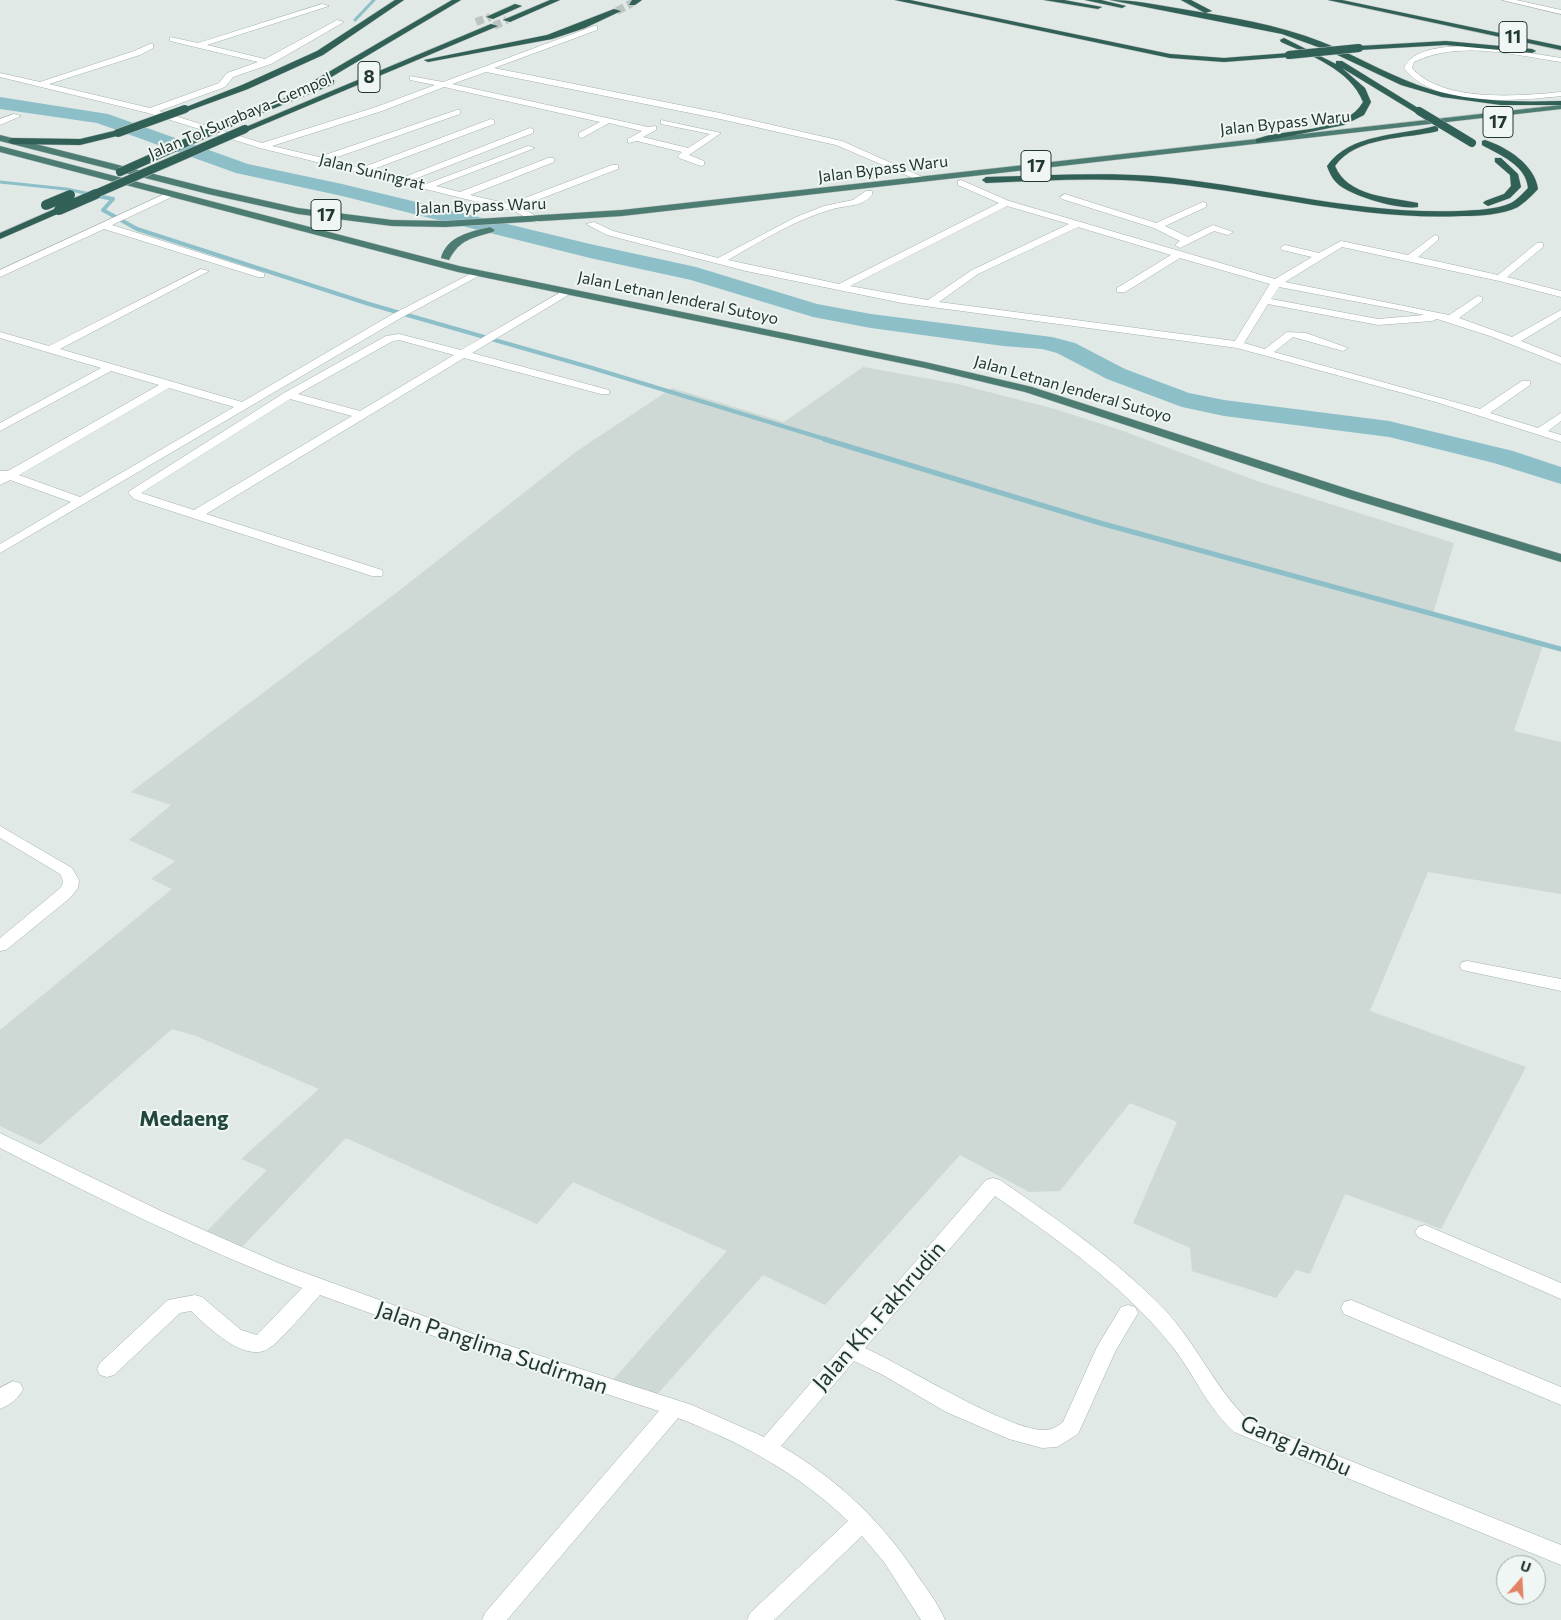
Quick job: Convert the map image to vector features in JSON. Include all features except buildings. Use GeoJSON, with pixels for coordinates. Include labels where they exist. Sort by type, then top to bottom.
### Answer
{"type":"FeatureCollection","features":[{"type":"Feature","properties":{"kind":"highway"},"geometry":{"type":"LineString","coordinates":[[12,141],[80,142],[118,133],[185,109],[245,87],[312,57],[400,0]]}},
{"type":"Feature","properties":{"kind":"highway"},"geometry":{"type":"LineString","coordinates":[[268,107],[344,68],[457,0]]}},
{"type":"Feature","properties":{"kind":"highway"},"geometry":{"type":"LineString","coordinates":[[437,12],[464,0]]}},
{"type":"Feature","properties":{"kind":"highway"},"geometry":{"type":"LineString","coordinates":[[507,20],[556,0]]}},
{"type":"Feature","properties":{"kind":"highway"},"geometry":{"type":"LineString","coordinates":[[899,0],[1176,57],[1224,60],[1417,44],[1462,44],[1561,55]]}},
{"type":"Feature","properties":{"kind":"highway"},"geometry":{"type":"LineString","coordinates":[[1048,0],[1159,14]]}},
{"type":"Feature","properties":{"kind":"highway"},"geometry":{"type":"LineString","coordinates":[[1089,0],[1284,40],[1324,55],[1505,164],[1514,174],[1516,187],[1507,196],[1486,203],[1454,207],[1404,204],[1372,196],[1348,187],[1334,177],[1331,171],[1333,162],[1342,152],[1351,148],[1435,129]]}},
{"type":"Feature","properties":{"kind":"highway"},"geometry":{"type":"LineString","coordinates":[[1115,0],[1293,35],[1332,50],[1404,83],[1442,95],[1504,103],[1561,103]]}},
{"type":"Feature","properties":{"kind":"highway"},"geometry":{"type":"LineString","coordinates":[[1185,0],[1204,10],[1252,26]]}},
{"type":"Feature","properties":{"kind":"highway"},"geometry":{"type":"LineString","coordinates":[[1332,0],[1464,27]]}},
{"type":"Feature","properties":{"kind":"highway","name":"11"},"geometry":{"type":"LineString","coordinates":[[1354,0],[1561,48]]}},
{"type":"Feature","properties":{"kind":"highway"},"geometry":{"type":"LineString","coordinates":[[490,17],[524,3]]}},
{"type":"Feature","properties":{"kind":"highway"},"geometry":{"type":"LineString","coordinates":[[369,77],[432,60],[549,37],[582,26],[617,10]]}},
{"type":"Feature","properties":{"kind":"highway","name":"11"},"geometry":{"type":"LineString","coordinates":[[1446,15],[1561,39]]}},
{"type":"Feature","properties":{"kind":"highway","name":"Jalan Tol Surabaya–Gempol"},"geometry":{"type":"LineString","coordinates":[[0,236],[245,129],[494,26]]}},
{"type":"Feature","properties":{"kind":"highway"},"geometry":{"type":"LineString","coordinates":[[1259,141],[1272,136],[1342,123],[1359,116],[1368,101],[1363,90],[1331,63],[1284,40]]}},
{"type":"Feature","properties":{"kind":"highway"},"geometry":{"type":"LineString","coordinates":[[986,180],[1080,177],[1141,178],[1230,188],[1374,210],[1416,214],[1481,212],[1509,206],[1526,199],[1533,189],[1532,178],[1514,160],[1332,50]]}},
{"type":"Feature","properties":{"kind":"highway","name":"Jalan Tol Surabaya–Gempol"},"geometry":{"type":"LineString","coordinates":[[0,226],[230,123],[350,74]]}},
{"type":"Feature","properties":{"kind":"highway","name":"Jalan Bypass Waru"},"geometry":{"type":"LineString","coordinates":[[232,209],[302,220],[373,224],[445,224],[537,220],[923,179],[1561,107]]}},
{"type":"Feature","properties":{"kind":"highway","name":"Jalan Bypass Waru"},"geometry":{"type":"LineString","coordinates":[[208,191],[298,211],[373,224],[432,231],[569,226],[1561,115]]}},
{"type":"Feature","properties":{"kind":"highway","name":"17"},"geometry":{"type":"LineString","coordinates":[[0,138],[208,191]]}},
{"type":"Feature","properties":{"kind":"highway","name":"17"},"geometry":{"type":"LineString","coordinates":[[0,148],[232,209]]}},
{"type":"Feature","properties":{"kind":"highway","name":"Jalan Letnan Jenderal Sutoyo"},"geometry":{"type":"LineString","coordinates":[[208,191],[220,197],[446,258],[471,266],[480,272]]}},
{"type":"Feature","properties":{"kind":"highway","name":"Jalan Letnan Jenderal Sutoyo"},"geometry":{"type":"LineString","coordinates":[[232,209],[458,268],[566,292],[925,365],[1028,389],[1361,498],[1561,558]]}},
{"type":"Feature","properties":{"kind":"highway"},"geometry":{"type":"LineString","coordinates":[[446,258],[446,253],[454,244],[469,236],[494,230]]}},
{"type":"Feature","properties":{"kind":"street"},"geometry":{"type":"LineString","coordinates":[[1506,0],[1561,12]]}},
{"type":"Feature","properties":{"kind":"street"},"geometry":{"type":"LineString","coordinates":[[1524,0],[1561,8]]}},
{"type":"Feature","properties":{"kind":"street"},"geometry":{"type":"LineString","coordinates":[[198,46],[325,6]]}},
{"type":"Feature","properties":{"kind":"street"},"geometry":{"type":"LineString","coordinates":[[151,111],[222,85],[230,75],[268,62],[340,22]]}},
{"type":"Feature","properties":{"kind":"street"},"geometry":{"type":"LineString","coordinates":[[263,146],[380,109],[594,28]]}},
{"type":"Feature","properties":{"kind":"street"},"geometry":{"type":"LineString","coordinates":[[173,38],[198,46],[268,62]]}},
{"type":"Feature","properties":{"kind":"street"},"geometry":{"type":"LineString","coordinates":[[40,84],[137,53],[150,46]]}},
{"type":"Feature","properties":{"kind":"street"},"geometry":{"type":"LineString","coordinates":[[1561,60],[1494,51],[1454,49],[1421,55],[1411,61],[1408,68],[1410,73],[1423,82],[1468,95],[1515,98],[1561,94]]}},
{"type":"Feature","properties":{"kind":"street"},"geometry":{"type":"LineString","coordinates":[[485,69],[685,109],[839,143],[923,179]]}},
{"type":"Feature","properties":{"kind":"street","name":"Jalan Suningrat"},"geometry":{"type":"LineString","coordinates":[[0,75],[151,111],[263,146],[322,159],[510,207],[528,213],[537,220]]}},
{"type":"Feature","properties":{"kind":"street"},"geometry":{"type":"LineString","coordinates":[[413,78],[650,130]]}},
{"type":"Feature","properties":{"kind":"street"},"geometry":{"type":"LineString","coordinates":[[0,85],[16,79]]}},
{"type":"Feature","properties":{"kind":"street"},"geometry":{"type":"LineString","coordinates":[[685,109],[634,140],[689,151]]}},
{"type":"Feature","properties":{"kind":"street"},"geometry":{"type":"LineString","coordinates":[[322,159],[457,112]]}},
{"type":"Feature","properties":{"kind":"street"},"geometry":{"type":"LineString","coordinates":[[0,122],[17,116]]}},
{"type":"Feature","properties":{"kind":"street"},"geometry":{"type":"LineString","coordinates":[[582,135],[607,121]]}},
{"type":"Feature","properties":{"kind":"street"},"geometry":{"type":"LineString","coordinates":[[363,170],[491,122]]}},
{"type":"Feature","properties":{"kind":"street"},"geometry":{"type":"LineString","coordinates":[[664,122],[717,133],[682,156],[701,162]]}},
{"type":"Feature","properties":{"kind":"street"},"geometry":{"type":"LineString","coordinates":[[404,180],[530,131]]}},
{"type":"Feature","properties":{"kind":"street"},"geometry":{"type":"LineString","coordinates":[[428,186],[532,148]]}},
{"type":"Feature","properties":{"kind":"street"},"geometry":{"type":"LineString","coordinates":[[461,195],[551,160]]}},
{"type":"Feature","properties":{"kind":"street"},"geometry":{"type":"LineString","coordinates":[[450,191],[529,161]]}},
{"type":"Feature","properties":{"kind":"street"},"geometry":{"type":"LineString","coordinates":[[510,207],[615,167]]}},
{"type":"Feature","properties":{"kind":"street"},"geometry":{"type":"LineString","coordinates":[[961,183],[1006,203],[1208,263],[1205,265],[1275,285],[1406,308],[1446,318],[1513,341],[1561,361]]}},
{"type":"Feature","properties":{"kind":"street"},"geometry":{"type":"LineString","coordinates":[[720,261],[755,240],[798,219],[831,207],[863,200],[869,193]]}},
{"type":"Feature","properties":{"kind":"street"},"geometry":{"type":"LineString","coordinates":[[0,274],[105,223],[171,194]]}},
{"type":"Feature","properties":{"kind":"street"},"geometry":{"type":"LineString","coordinates":[[1066,196],[1158,226],[1188,241]]}},
{"type":"Feature","properties":{"kind":"street"},"geometry":{"type":"LineString","coordinates":[[839,288],[1006,203]]}},
{"type":"Feature","properties":{"kind":"street"},"geometry":{"type":"LineString","coordinates":[[1158,226],[1203,205]]}},
{"type":"Feature","properties":{"kind":"street"},"geometry":{"type":"LineString","coordinates":[[105,223],[261,275]]}},
{"type":"Feature","properties":{"kind":"street"},"geometry":{"type":"LineString","coordinates":[[590,224],[610,232],[720,261],[839,288],[930,304],[1238,345],[1440,400],[1561,439]]}},
{"type":"Feature","properties":{"kind":"street"},"geometry":{"type":"LineString","coordinates":[[930,304],[975,272],[1075,225]]}},
{"type":"Feature","properties":{"kind":"street"},"geometry":{"type":"LineString","coordinates":[[1168,252],[1213,228],[1228,232]]}},
{"type":"Feature","properties":{"kind":"street"},"geometry":{"type":"LineString","coordinates":[[1410,260],[1434,238]]}},
{"type":"Feature","properties":{"kind":"street"},"geometry":{"type":"LineString","coordinates":[[1238,345],[1275,285],[1341,244],[1500,278],[1561,294]]}},
{"type":"Feature","properties":{"kind":"street"},"geometry":{"type":"LineString","coordinates":[[1500,278],[1540,245]]}},
{"type":"Feature","properties":{"kind":"street"},"geometry":{"type":"LineString","coordinates":[[1285,248],[1322,256]]}},
{"type":"Feature","properties":{"kind":"street"},"geometry":{"type":"LineString","coordinates":[[1121,290],[1178,255]]}},
{"type":"Feature","properties":{"kind":"street"},"geometry":{"type":"LineString","coordinates":[[50,350],[204,271]]}},
{"type":"Feature","properties":{"kind":"street"},"geometry":{"type":"LineString","coordinates":[[0,549],[395,317],[480,272]]}},
{"type":"Feature","properties":{"kind":"street"},"geometry":{"type":"LineString","coordinates":[[1549,290],[1561,281]]}},
{"type":"Feature","properties":{"kind":"street"},"geometry":{"type":"LineString","coordinates":[[195,515],[566,292]]}},
{"type":"Feature","properties":{"kind":"street"},"geometry":{"type":"LineString","coordinates":[[1266,301],[1378,322],[1446,318],[1478,299]]}},
{"type":"Feature","properties":{"kind":"street"},"geometry":{"type":"LineString","coordinates":[[1513,341],[1561,314]]}},
{"type":"Feature","properties":{"kind":"street"},"geometry":{"type":"LineString","coordinates":[[1266,352],[1292,334],[1302,335],[1342,348]]}},
{"type":"Feature","properties":{"kind":"street"},"geometry":{"type":"LineString","coordinates":[[0,335],[242,406]]}},
{"type":"Feature","properties":{"kind":"street"},"geometry":{"type":"LineString","coordinates":[[377,573],[138,496],[134,492],[288,395],[390,338],[399,337],[465,353],[605,392]]}},
{"type":"Feature","properties":{"kind":"street"},"geometry":{"type":"LineString","coordinates":[[0,428],[109,368]]}},
{"type":"Feature","properties":{"kind":"street"},"geometry":{"type":"LineString","coordinates":[[1481,414],[1526,382]]}},
{"type":"Feature","properties":{"kind":"street"},"geometry":{"type":"LineString","coordinates":[[3,476],[166,385]]}},
{"type":"Feature","properties":{"kind":"street"},"geometry":{"type":"LineString","coordinates":[[288,395],[362,415]]}},
{"type":"Feature","properties":{"kind":"street"},"geometry":{"type":"LineString","coordinates":[[1539,433],[1561,416]]}},
{"type":"Feature","properties":{"kind":"street"},"geometry":{"type":"LineString","coordinates":[[3,476],[80,501]]}},
{"type":"Feature","properties":{"kind":"street"},"geometry":{"type":"LineString","coordinates":[[0,831],[66,871],[71,880],[70,888],[0,946]]}},
{"type":"Feature","properties":{"kind":"street"},"geometry":{"type":"LineString","coordinates":[[1468,966],[1561,985]]}},
{"type":"Feature","properties":{"kind":"street","name":"Jalan Panglima Sudirman"},"geometry":{"type":"LineString","coordinates":[[0,1140],[119,1201],[317,1286],[723,1427],[766,1449],[844,1503],[864,1521],[889,1552],[934,1620]]}},
{"type":"Feature","properties":{"kind":"street","name":"Jalan Kh. Fakhrudin"},"geometry":{"type":"LineString","coordinates":[[766,1449],[849,1350],[993,1185]]}},
{"type":"Feature","properties":{"kind":"street","name":"Gang Jambu"},"geometry":{"type":"LineString","coordinates":[[993,1185],[1052,1226],[1136,1292],[1179,1341],[1227,1414],[1241,1426],[1561,1556]]}},
{"type":"Feature","properties":{"kind":"street"},"geometry":{"type":"LineString","coordinates":[[1425,1232],[1561,1291]]}},
{"type":"Feature","properties":{"kind":"street"},"geometry":{"type":"LineString","coordinates":[[107,1369],[178,1304],[195,1303],[240,1339],[255,1344],[262,1343],[270,1338],[317,1286]]}},
{"type":"Feature","properties":{"kind":"street"},"geometry":{"type":"LineString","coordinates":[[1351,1308],[1561,1396]]}},
{"type":"Feature","properties":{"kind":"street"},"geometry":{"type":"LineString","coordinates":[[849,1350],[890,1369],[953,1406],[1016,1433],[1042,1439],[1056,1438],[1071,1428],[1108,1348],[1128,1313]]}},
{"type":"Feature","properties":{"kind":"street"},"geometry":{"type":"LineString","coordinates":[[492,1620],[672,1409]]}},
{"type":"Feature","properties":{"kind":"street"},"geometry":{"type":"LineString","coordinates":[[758,1620],[864,1521]]}},
{"type":"Feature","properties":{"kind":"shaded area"},"geometry":{"type":"Polygon","coordinates":[[[863,367],[958,384],[1055,409],[1123,431],[1254,480],[1454,543],[1433,614],[1543,645],[1514,731],[1561,742],[1561,894],[1428,872],[1370,1011],[1526,1067],[1441,1229],[1345,1194],[1310,1274],[1296,1270],[1276,1298],[1192,1271],[1190,1248],[1133,1223],[1177,1122],[1130,1103],[1060,1191],[1029,1192],[960,1155],[825,1305],[763,1275],[655,1397],[611,1382],[727,1251],[573,1182],[537,1224],[346,1138],[241,1248],[206,1232],[267,1170],[241,1159],[319,1089],[196,1036],[172,1029],[40,1145],[0,1126],[0,1030],[172,889],[151,879],[175,861],[129,840],[171,805],[131,792],[400,590],[577,451],[672,388],[784,422],[863,367]]]}},
{"type":"Feature","properties":{"kind":"waterway"},"geometry":{"type":"LineString","coordinates":[[355,20],[374,0]]}},
{"type":"Feature","properties":{"kind":"waterway"},"geometry":{"type":"LineString","coordinates":[[0,103],[101,118],[243,169],[342,190],[590,251],[696,274],[813,310],[871,321],[1003,339],[1043,342],[1066,348],[1116,374],[1182,399],[1224,408],[1389,429],[1503,457],[1561,476]]}},
{"type":"Feature","properties":{"kind":"waterway"},"geometry":{"type":"LineString","coordinates":[[0,182],[66,189],[95,195]]}},
{"type":"Feature","properties":{"kind":"waterway"},"geometry":{"type":"LineString","coordinates":[[89,194],[113,199],[103,210],[137,229],[369,304],[589,367],[828,440]]}},
{"type":"Feature","properties":{"kind":"waterway"},"geometry":{"type":"LineString","coordinates":[[824,439],[1100,523],[1561,649]]}},
{"type":"Feature","properties":{"kind":"tunnel"},"geometry":{"type":"LineString","coordinates":[[617,11],[632,3]]}},
{"type":"Feature","properties":{"kind":"tunnel"},"geometry":{"type":"LineString","coordinates":[[476,22],[490,17]]}},
{"type":"Feature","properties":{"kind":"tunnel"},"geometry":{"type":"LineString","coordinates":[[494,26],[507,20]]}},
{"type":"Feature","properties":{"kind":"district","name":"Medaeng"},"geometry":{"type":"Point","coordinates":[184,1119]}}]}
